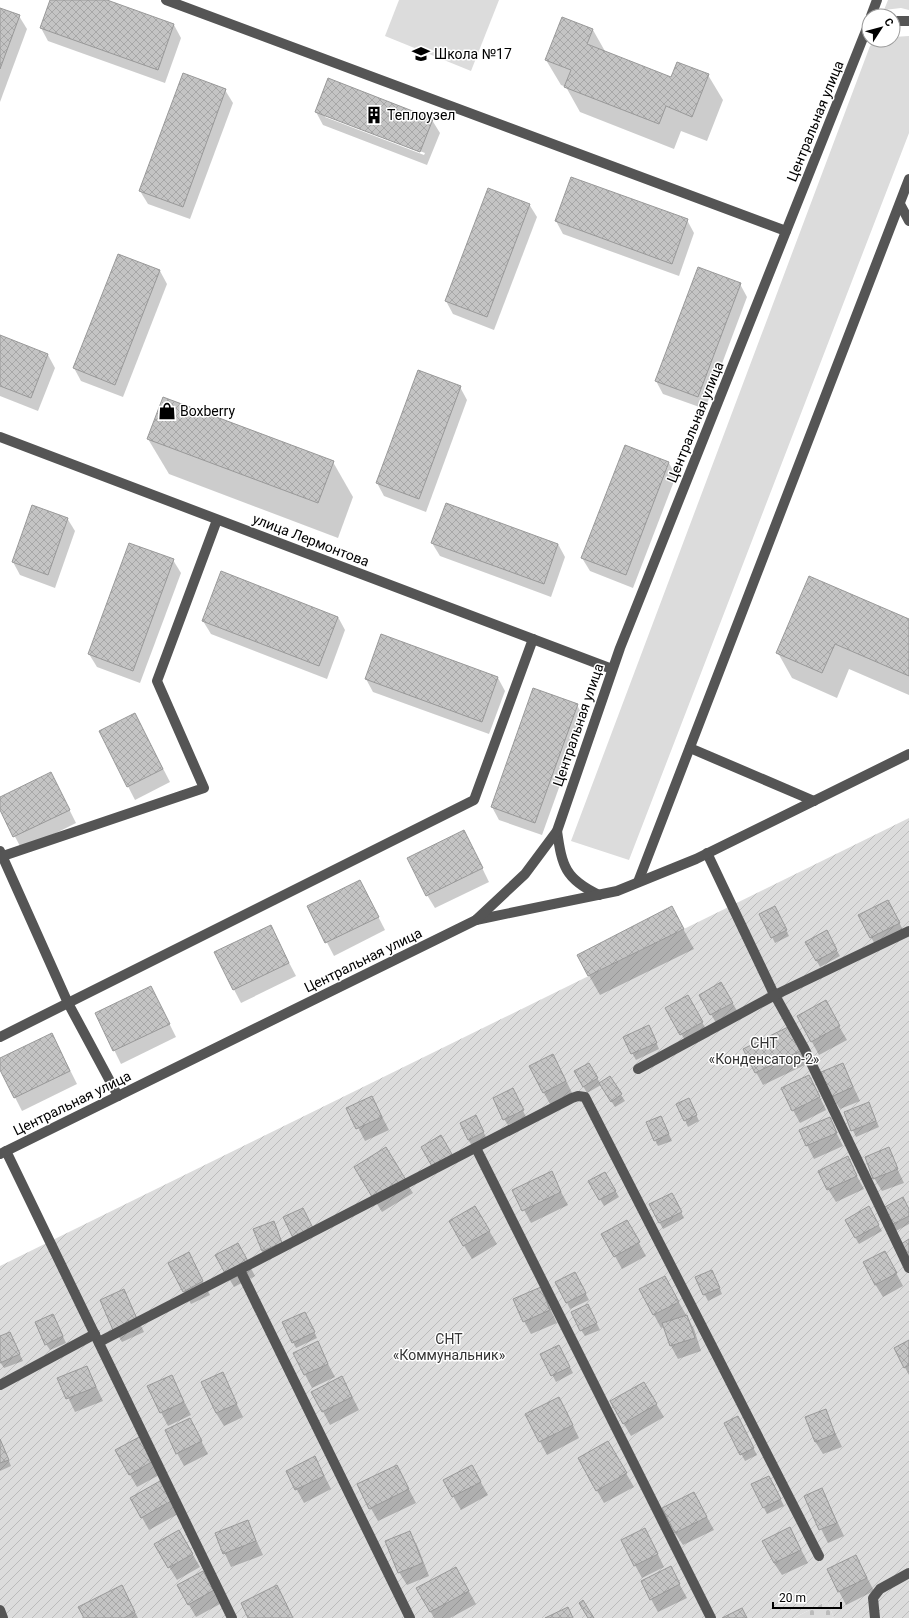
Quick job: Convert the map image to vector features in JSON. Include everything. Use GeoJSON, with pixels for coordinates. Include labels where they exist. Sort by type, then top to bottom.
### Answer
{"type":"FeatureCollection","features":[{"type":"Feature","properties":{"kind":"street"},"geometry":{"type":"LineString","coordinates":[[166,0],[786,231]]}},
{"type":"Feature","properties":{"kind":"street","name":"Центральная улица"},"geometry":{"type":"LineString","coordinates":[[3,1152],[476,920],[525,874],[557,831],[612,669],[861,44]]}},
{"type":"Feature","properties":{"kind":"street"},"geometry":{"type":"LineString","coordinates":[[638,882],[909,179]]}},
{"type":"Feature","properties":{"kind":"street"},"geometry":{"type":"LineString","coordinates":[[900,204],[909,221]]}},
{"type":"Feature","properties":{"kind":"street","name":"улица Лермонтова"},"geometry":{"type":"LineString","coordinates":[[0,438],[612,669]]}},
{"type":"Feature","properties":{"kind":"street"},"geometry":{"type":"LineString","coordinates":[[118,1096],[68,1003],[1,855],[204,788],[157,681],[217,520]]}},
{"type":"Feature","properties":{"kind":"street"},"geometry":{"type":"LineString","coordinates":[[0,1037],[474,800],[534,639]]}},
{"type":"Feature","properties":{"kind":"street"},"geometry":{"type":"LineString","coordinates":[[690,748],[814,801]]}},
{"type":"Feature","properties":{"kind":"street"},"geometry":{"type":"LineString","coordinates":[[476,920],[617,891],[707,854],[909,754]]}},
{"type":"Feature","properties":{"kind":"street"},"geometry":{"type":"LineString","coordinates":[[557,831],[561,858],[571,877],[588,890],[600,895]]}},
{"type":"Feature","properties":{"kind":"street"},"geometry":{"type":"LineString","coordinates":[[707,854],[775,995],[804,1048],[909,1268]]}},
{"type":"Feature","properties":{"kind":"street"},"geometry":{"type":"LineString","coordinates":[[638,1069],[775,995],[909,931]]}},
{"type":"Feature","properties":{"kind":"street"},"geometry":{"type":"LineString","coordinates":[[0,1385],[240,1270],[572,1098],[578,1096],[585,1097],[820,1556]]}},
{"type":"Feature","properties":{"kind":"street"},"geometry":{"type":"LineString","coordinates":[[476,1148],[711,1618]]}},
{"type":"Feature","properties":{"kind":"street"},"geometry":{"type":"LineString","coordinates":[[3,1152],[97,1338],[232,1618]]}},
{"type":"Feature","properties":{"kind":"street"},"geometry":{"type":"LineString","coordinates":[[240,1270],[410,1618]]}},
{"type":"Feature","properties":{"kind":"street"},"geometry":{"type":"LineString","coordinates":[[875,1618],[873,1598],[880,1589],[909,1573]]}},
{"type":"Feature","properties":{"kind":"street"},"geometry":{"type":"LineString","coordinates":[[0,1610],[3,1618]]}},
{"type":"Feature","properties":{"kind":"green space"},"geometry":{"type":"Polygon","coordinates":[[[399,0],[499,0],[471,71],[385,36],[399,0]]]}},
{"type":"Feature","properties":{"kind":"green space"},"geometry":{"type":"Polygon","coordinates":[[[888,0],[909,0],[909,10],[901,8],[885,8],[888,0]]]}},
{"type":"Feature","properties":{"kind":"green space"},"geometry":{"type":"Polygon","coordinates":[[[901,36],[909,36],[909,133],[629,860],[571,841],[869,48],[901,48],[901,36]]]}},
{"type":"Feature","properties":{"kind":"green space","name":"СНТ «Коммунальник»"},"geometry":{"type":"Polygon","coordinates":[[[909,818],[909,1618],[834,1618],[827,1601],[794,1618],[0,1618],[0,1266],[909,818]]]}},
{"type":"Feature","properties":{"kind":"green space"},"geometry":{"type":"Polygon","coordinates":[[[827,1601],[834,1618],[794,1618],[827,1601]]]}},
{"type":"Feature","properties":{"kind":"building"},"geometry":{"type":"Polygon","coordinates":[[[50,0],[107,0],[174,24],[158,70],[40,28],[50,0]]]}},
{"type":"Feature","properties":{"kind":"building"},"geometry":{"type":"Polygon","coordinates":[[[0,8],[20,15],[0,69],[0,8]]]}},
{"type":"Feature","properties":{"kind":"building"},"geometry":{"type":"Polygon","coordinates":[[[562,17],[593,29],[587,44],[671,77],[677,62],[709,74],[692,117],[666,106],[659,124],[564,87],[571,70],[545,60],[562,17]]]}},
{"type":"Feature","properties":{"kind":"building"},"geometry":{"type":"Polygon","coordinates":[[[183,73],[226,89],[183,207],[139,191],[183,73]]]}},
{"type":"Feature","properties":{"kind":"building","name":"Теплоузел"},"geometry":{"type":"Polygon","coordinates":[[[328,78],[433,119],[420,152],[315,112],[328,78]]]}},
{"type":"Feature","properties":{"kind":"building"},"geometry":{"type":"Polygon","coordinates":[[[571,177],[688,219],[672,264],[555,221],[571,177]]]}},
{"type":"Feature","properties":{"kind":"building"},"geometry":{"type":"Polygon","coordinates":[[[488,188],[530,204],[487,317],[445,301],[488,188]]]}},
{"type":"Feature","properties":{"kind":"building"},"geometry":{"type":"Polygon","coordinates":[[[118,254],[160,270],[115,385],[73,368],[118,254]]]}},
{"type":"Feature","properties":{"kind":"building"},"geometry":{"type":"Polygon","coordinates":[[[698,267],[741,283],[698,397],[655,381],[698,267]]]}},
{"type":"Feature","properties":{"kind":"building"},"geometry":{"type":"Polygon","coordinates":[[[0,335],[48,354],[31,398],[0,386],[0,335]]]}},
{"type":"Feature","properties":{"kind":"building"},"geometry":{"type":"Polygon","coordinates":[[[418,370],[461,386],[419,499],[376,483],[418,370]]]}},
{"type":"Feature","properties":{"kind":"building"},"geometry":{"type":"Polygon","coordinates":[[[163,397],[334,461],[318,503],[147,439],[163,397]]]}},
{"type":"Feature","properties":{"kind":"building"},"geometry":{"type":"Polygon","coordinates":[[[625,445],[669,462],[626,575],[581,558],[625,445]]]}},
{"type":"Feature","properties":{"kind":"building"},"geometry":{"type":"Polygon","coordinates":[[[446,503],[558,544],[544,584],[431,543],[446,503]]]}},
{"type":"Feature","properties":{"kind":"building"},"geometry":{"type":"Polygon","coordinates":[[[32,505],[68,518],[48,575],[12,562],[32,505]]]}},
{"type":"Feature","properties":{"kind":"building"},"geometry":{"type":"Polygon","coordinates":[[[129,543],[174,559],[133,671],[88,654],[129,543]]]}},
{"type":"Feature","properties":{"kind":"building"},"geometry":{"type":"Polygon","coordinates":[[[221,571],[338,617],[319,666],[202,621],[221,571]]]}},
{"type":"Feature","properties":{"kind":"building"},"geometry":{"type":"Polygon","coordinates":[[[809,576],[909,619],[909,676],[835,644],[822,673],[776,653],[809,576]]]}},
{"type":"Feature","properties":{"kind":"building"},"geometry":{"type":"Polygon","coordinates":[[[381,634],[498,677],[482,722],[365,679],[381,634]]]}},
{"type":"Feature","properties":{"kind":"building"},"geometry":{"type":"Polygon","coordinates":[[[533,688],[578,704],[535,823],[491,807],[533,688]]]}},
{"type":"Feature","properties":{"kind":"building"},"geometry":{"type":"Polygon","coordinates":[[[135,713],[163,769],[127,787],[99,731],[135,713]]]}},
{"type":"Feature","properties":{"kind":"building"},"geometry":{"type":"Polygon","coordinates":[[[51,772],[70,810],[13,837],[0,810],[0,797],[51,772]]]}},
{"type":"Feature","properties":{"kind":"building"},"geometry":{"type":"Polygon","coordinates":[[[464,830],[483,868],[426,896],[407,858],[464,830]]]}},
{"type":"Feature","properties":{"kind":"building"},"geometry":{"type":"Polygon","coordinates":[[[360,880],[379,917],[325,943],[307,906],[360,880]]]}},
{"type":"Feature","properties":{"kind":"building"},"geometry":{"type":"Polygon","coordinates":[[[888,900],[900,923],[870,938],[858,915],[888,900]]]}},
{"type":"Feature","properties":{"kind":"building"},"geometry":{"type":"Polygon","coordinates":[[[672,906],[684,929],[588,976],[577,955],[672,906]]]}},
{"type":"Feature","properties":{"kind":"building"},"geometry":{"type":"Polygon","coordinates":[[[775,906],[787,930],[771,938],[759,914],[775,906]]]}},
{"type":"Feature","properties":{"kind":"building"},"geometry":{"type":"Polygon","coordinates":[[[271,925],[289,963],[233,990],[214,952],[271,925]]]}},
{"type":"Feature","properties":{"kind":"building"},"geometry":{"type":"Polygon","coordinates":[[[827,930],[837,950],[816,961],[805,942],[827,930]]]}},
{"type":"Feature","properties":{"kind":"building"},"geometry":{"type":"Polygon","coordinates":[[[721,982],[733,1003],[710,1015],[699,995],[721,982]]]}},
{"type":"Feature","properties":{"kind":"building"},"geometry":{"type":"Polygon","coordinates":[[[151,986],[170,1024],[113,1051],[95,1013],[151,986]]]}},
{"type":"Feature","properties":{"kind":"building"},"geometry":{"type":"Polygon","coordinates":[[[688,995],[703,1022],[680,1035],[665,1008],[688,995]]]}},
{"type":"Feature","properties":{"kind":"building"},"geometry":{"type":"Polygon","coordinates":[[[826,1000],[840,1026],[811,1042],[797,1016],[826,1000]]]}},
{"type":"Feature","properties":{"kind":"building"},"geometry":{"type":"Polygon","coordinates":[[[649,1025],[657,1043],[631,1054],[623,1037],[649,1025]]]}},
{"type":"Feature","properties":{"kind":"building"},"geometry":{"type":"Polygon","coordinates":[[[788,1027],[800,1051],[755,1073],[743,1049],[788,1027]]]}},
{"type":"Feature","properties":{"kind":"building"},"geometry":{"type":"Polygon","coordinates":[[[52,1033],[70,1071],[14,1098],[0,1070],[0,1058],[52,1033]]]}},
{"type":"Feature","properties":{"kind":"building"},"geometry":{"type":"Polygon","coordinates":[[[553,1054],[566,1081],[543,1093],[529,1066],[553,1054]]]}},
{"type":"Feature","properties":{"kind":"building"},"geometry":{"type":"Polygon","coordinates":[[[589,1063],[598,1078],[583,1087],[574,1071],[589,1063]]]}},
{"type":"Feature","properties":{"kind":"building"},"geometry":{"type":"Polygon","coordinates":[[[843,1063],[853,1087],[831,1097],[821,1072],[843,1063]]]}},
{"type":"Feature","properties":{"kind":"building"},"geometry":{"type":"Polygon","coordinates":[[[809,1075],[820,1097],[792,1111],[781,1088],[809,1075]]]}},
{"type":"Feature","properties":{"kind":"building"},"geometry":{"type":"Polygon","coordinates":[[[610,1076],[622,1094],[611,1102],[599,1083],[610,1076]]]}},
{"type":"Feature","properties":{"kind":"building"},"geometry":{"type":"Polygon","coordinates":[[[513,1088],[524,1110],[503,1120],[493,1098],[513,1088]]]}},
{"type":"Feature","properties":{"kind":"building"},"geometry":{"type":"Polygon","coordinates":[[[372,1096],[382,1117],[356,1129],[346,1108],[372,1096]]]}},
{"type":"Feature","properties":{"kind":"building"},"geometry":{"type":"Polygon","coordinates":[[[689,1098],[697,1115],[684,1121],[676,1104],[689,1098]]]}},
{"type":"Feature","properties":{"kind":"building"},"geometry":{"type":"Polygon","coordinates":[[[869,1102],[876,1121],[851,1131],[844,1112],[869,1102]]]}},
{"type":"Feature","properties":{"kind":"building"},"geometry":{"type":"Polygon","coordinates":[[[476,1115],[484,1132],[468,1140],[460,1123],[476,1115]]]}},
{"type":"Feature","properties":{"kind":"building"},"geometry":{"type":"Polygon","coordinates":[[[661,1116],[669,1134],[654,1141],[646,1122],[661,1116]]]}},
{"type":"Feature","properties":{"kind":"building"},"geometry":{"type":"Polygon","coordinates":[[[830,1117],[837,1133],[806,1146],[799,1130],[830,1117]]]}},
{"type":"Feature","properties":{"kind":"building"},"geometry":{"type":"Polygon","coordinates":[[[441,1135],[453,1156],[433,1168],[421,1147],[441,1135]]]}},
{"type":"Feature","properties":{"kind":"building"},"geometry":{"type":"Polygon","coordinates":[[[386,1147],[406,1180],[374,1200],[354,1167],[386,1147]]]}},
{"type":"Feature","properties":{"kind":"building"},"geometry":{"type":"Polygon","coordinates":[[[889,1147],[898,1169],[873,1179],[865,1157],[889,1147]]]}},
{"type":"Feature","properties":{"kind":"building"},"geometry":{"type":"Polygon","coordinates":[[[848,1156],[857,1176],[827,1190],[818,1171],[848,1156]]]}},
{"type":"Feature","properties":{"kind":"building"},"geometry":{"type":"Polygon","coordinates":[[[552,1171],[561,1192],[522,1211],[512,1190],[552,1171]]]}},
{"type":"Feature","properties":{"kind":"building"},"geometry":{"type":"Polygon","coordinates":[[[605,1172],[616,1191],[599,1200],[588,1181],[605,1172]]]}},
{"type":"Feature","properties":{"kind":"building"},"geometry":{"type":"Polygon","coordinates":[[[672,1193],[682,1212],[659,1223],[649,1204],[672,1193]]]}},
{"type":"Feature","properties":{"kind":"building"},"geometry":{"type":"Polygon","coordinates":[[[903,1197],[909,1209],[909,1216],[891,1225],[883,1208],[903,1197]]]}},
{"type":"Feature","properties":{"kind":"building"},"geometry":{"type":"Polygon","coordinates":[[[475,1206],[490,1231],[463,1246],[449,1221],[475,1206]]]}},
{"type":"Feature","properties":{"kind":"building"},"geometry":{"type":"Polygon","coordinates":[[[869,1206],[879,1225],[855,1238],[845,1220],[869,1206]]]}},
{"type":"Feature","properties":{"kind":"building"},"geometry":{"type":"Polygon","coordinates":[[[303,1208],[313,1228],[293,1238],[283,1217],[303,1208]]]}},
{"type":"Feature","properties":{"kind":"building"},"geometry":{"type":"Polygon","coordinates":[[[627,1220],[640,1242],[614,1257],[601,1234],[627,1220]]]}},
{"type":"Feature","properties":{"kind":"building"},"geometry":{"type":"Polygon","coordinates":[[[274,1221],[282,1243],[262,1251],[253,1229],[274,1221]]]}},
{"type":"Feature","properties":{"kind":"building"},"geometry":{"type":"Polygon","coordinates":[[[909,1239],[909,1256],[908,1256],[901,1244],[909,1239]]]}},
{"type":"Feature","properties":{"kind":"building"},"geometry":{"type":"Polygon","coordinates":[[[238,1243],[249,1263],[226,1275],[215,1255],[238,1243]]]}},
{"type":"Feature","properties":{"kind":"building"},"geometry":{"type":"Polygon","coordinates":[[[885,1251],[897,1273],[875,1285],[863,1262],[885,1251]]]}},
{"type":"Feature","properties":{"kind":"building"},"geometry":{"type":"Polygon","coordinates":[[[189,1252],[203,1281],[183,1292],[168,1263],[189,1252]]]}},
{"type":"Feature","properties":{"kind":"building"},"geometry":{"type":"Polygon","coordinates":[[[712,1270],[720,1288],[703,1295],[695,1277],[712,1270]]]}},
{"type":"Feature","properties":{"kind":"building"},"geometry":{"type":"Polygon","coordinates":[[[575,1272],[586,1293],[566,1303],[555,1282],[575,1272]]]}},
{"type":"Feature","properties":{"kind":"building"},"geometry":{"type":"Polygon","coordinates":[[[665,1276],[679,1302],[653,1315],[639,1289],[665,1276]]]}},
{"type":"Feature","properties":{"kind":"building"},"geometry":{"type":"Polygon","coordinates":[[[541,1287],[550,1310],[523,1322],[513,1299],[541,1287]]]}},
{"type":"Feature","properties":{"kind":"building"},"geometry":{"type":"Polygon","coordinates":[[[124,1289],[137,1319],[113,1330],[100,1300],[124,1289]]]}},
{"type":"Feature","properties":{"kind":"building"},"geometry":{"type":"Polygon","coordinates":[[[588,1304],[597,1323],[580,1331],[571,1312],[588,1304]]]}},
{"type":"Feature","properties":{"kind":"building"},"geometry":{"type":"Polygon","coordinates":[[[305,1312],[315,1332],[292,1343],[282,1322],[305,1312]]]}},
{"type":"Feature","properties":{"kind":"building"},"geometry":{"type":"Polygon","coordinates":[[[53,1314],[63,1336],[45,1345],[35,1322],[53,1314]]]}},
{"type":"Feature","properties":{"kind":"building"},"geometry":{"type":"Polygon","coordinates":[[[687,1315],[695,1338],[670,1346],[662,1323],[687,1315]]]}},
{"type":"Feature","properties":{"kind":"building"},"geometry":{"type":"Polygon","coordinates":[[[10,1332],[20,1354],[0,1363],[0,1336],[10,1332]]]}},
{"type":"Feature","properties":{"kind":"building"},"geometry":{"type":"Polygon","coordinates":[[[909,1340],[909,1365],[904,1368],[894,1348],[909,1340]]]}},
{"type":"Feature","properties":{"kind":"building"},"geometry":{"type":"Polygon","coordinates":[[[318,1341],[328,1364],[304,1375],[293,1353],[318,1341]]]}},
{"type":"Feature","properties":{"kind":"building"},"geometry":{"type":"Polygon","coordinates":[[[559,1345],[570,1367],[551,1376],[540,1354],[559,1345]]]}},
{"type":"Feature","properties":{"kind":"building"},"geometry":{"type":"Polygon","coordinates":[[[87,1366],[96,1387],[66,1399],[57,1378],[87,1366]]]}},
{"type":"Feature","properties":{"kind":"building"},"geometry":{"type":"Polygon","coordinates":[[[223,1372],[237,1404],[216,1413],[201,1382],[223,1372]]]}},
{"type":"Feature","properties":{"kind":"building"},"geometry":{"type":"Polygon","coordinates":[[[172,1375],[184,1402],[160,1413],[147,1386],[172,1375]]]}},
{"type":"Feature","properties":{"kind":"building"},"geometry":{"type":"Polygon","coordinates":[[[342,1376],[352,1397],[322,1412],[311,1392],[342,1376]]]}},
{"type":"Feature","properties":{"kind":"building"},"geometry":{"type":"Polygon","coordinates":[[[644,1382],[657,1404],[623,1424],[610,1401],[644,1382]]]}},
{"type":"Feature","properties":{"kind":"building"},"geometry":{"type":"Polygon","coordinates":[[[559,1397],[573,1425],[539,1442],[525,1414],[559,1397]]]}},
{"type":"Feature","properties":{"kind":"building"},"geometry":{"type":"Polygon","coordinates":[[[826,1409],[835,1434],[815,1442],[805,1417],[826,1409]]]}},
{"type":"Feature","properties":{"kind":"building"},"geometry":{"type":"Polygon","coordinates":[[[738,1416],[754,1448],[740,1455],[724,1423],[738,1416]]]}},
{"type":"Feature","properties":{"kind":"building"},"geometry":{"type":"Polygon","coordinates":[[[190,1418],[202,1441],[176,1454],[165,1430],[190,1418]]]}},
{"type":"Feature","properties":{"kind":"building"},"geometry":{"type":"Polygon","coordinates":[[[141,1436],[155,1460],[129,1475],[115,1450],[141,1436]]]}},
{"type":"Feature","properties":{"kind":"building"},"geometry":{"type":"Polygon","coordinates":[[[0,1439],[9,1460],[0,1463],[0,1439]]]}},
{"type":"Feature","properties":{"kind":"building"},"geometry":{"type":"Polygon","coordinates":[[[608,1441],[627,1473],[596,1491],[578,1458],[608,1441]]]}},
{"type":"Feature","properties":{"kind":"building"},"geometry":{"type":"Polygon","coordinates":[[[315,1456],[324,1476],[295,1490],[286,1471],[315,1456]]]}},
{"type":"Feature","properties":{"kind":"building"},"geometry":{"type":"Polygon","coordinates":[[[397,1465],[409,1489],[369,1509],[357,1484],[397,1465]]]}},
{"type":"Feature","properties":{"kind":"building"},"geometry":{"type":"Polygon","coordinates":[[[472,1465],[481,1482],[452,1497],[443,1480],[472,1465]]]}},
{"type":"Feature","properties":{"kind":"building"},"geometry":{"type":"Polygon","coordinates":[[[769,1476],[781,1499],[763,1508],[751,1484],[769,1476]]]}},
{"type":"Feature","properties":{"kind":"building"},"geometry":{"type":"Polygon","coordinates":[[[160,1481],[171,1501],[141,1518],[130,1498],[160,1481]]]}},
{"type":"Feature","properties":{"kind":"building"},"geometry":{"type":"Polygon","coordinates":[[[822,1488],[837,1523],[819,1530],[804,1496],[822,1488]]]}},
{"type":"Feature","properties":{"kind":"building"},"geometry":{"type":"Polygon","coordinates":[[[694,1492],[707,1517],[675,1533],[662,1508],[694,1492]]]}},
{"type":"Feature","properties":{"kind":"building"},"geometry":{"type":"Polygon","coordinates":[[[248,1520],[256,1541],[223,1554],[215,1533],[248,1520]]]}},
{"type":"Feature","properties":{"kind":"building"},"geometry":{"type":"Polygon","coordinates":[[[790,1527],[801,1550],[774,1563],[762,1541],[790,1527]]]}},
{"type":"Feature","properties":{"kind":"building"},"geometry":{"type":"Polygon","coordinates":[[[645,1528],[658,1554],[634,1566],[621,1540],[645,1528]]]}},
{"type":"Feature","properties":{"kind":"building"},"geometry":{"type":"Polygon","coordinates":[[[179,1530],[193,1554],[168,1568],[154,1544],[179,1530]]]}},
{"type":"Feature","properties":{"kind":"building"},"geometry":{"type":"Polygon","coordinates":[[[410,1531],[423,1563],[398,1573],[385,1541],[410,1531]]]}},
{"type":"Feature","properties":{"kind":"building"},"geometry":{"type":"Polygon","coordinates":[[[856,1555],[867,1578],[838,1592],[827,1569],[856,1555]]]}},
{"type":"Feature","properties":{"kind":"building"},"geometry":{"type":"Polygon","coordinates":[[[671,1566],[680,1584],[650,1600],[641,1581],[671,1566]]]}},
{"type":"Feature","properties":{"kind":"building"},"geometry":{"type":"Polygon","coordinates":[[[456,1567],[469,1591],[430,1612],[416,1588],[456,1567]]]}},
{"type":"Feature","properties":{"kind":"building"},"geometry":{"type":"Polygon","coordinates":[[[203,1571],[214,1590],[188,1605],[177,1585],[203,1571]]]}},
{"type":"Feature","properties":{"kind":"building"},"geometry":{"type":"Polygon","coordinates":[[[122,1585],[135,1612],[124,1618],[84,1618],[78,1607],[122,1585]]]}},
{"type":"Feature","properties":{"kind":"building"},"geometry":{"type":"Polygon","coordinates":[[[277,1585],[293,1618],[248,1618],[241,1603],[277,1585]]]}},
{"type":"Feature","properties":{"kind":"building"},"geometry":{"type":"Polygon","coordinates":[[[583,1600],[594,1618],[588,1618],[579,1603],[583,1600]]]}},
{"type":"Feature","properties":{"kind":"building"},"geometry":{"type":"Polygon","coordinates":[[[568,1607],[573,1618],[545,1618],[568,1607]]]}},
{"type":"Feature","properties":{"kind":"building"},"geometry":{"type":"Polygon","coordinates":[[[742,1608],[747,1618],[722,1618],[742,1608]]]}},
{"type":"Feature","properties":{"kind":"place","name":"Школа №17"},"geometry":{"type":"Point","coordinates":[421,54]}},
{"type":"Feature","properties":{"kind":"place","name":"Теплоузел"},"geometry":{"type":"Point","coordinates":[374,115]}},
{"type":"Feature","properties":{"kind":"place","name":"Boxberry"},"geometry":{"type":"Point","coordinates":[167,411]}},
{"type":"Feature","properties":{"kind":"park label","name":"СНТ «Конденсатор-2»"},"geometry":{"type":"Point","coordinates":[764,1052]}}]}
